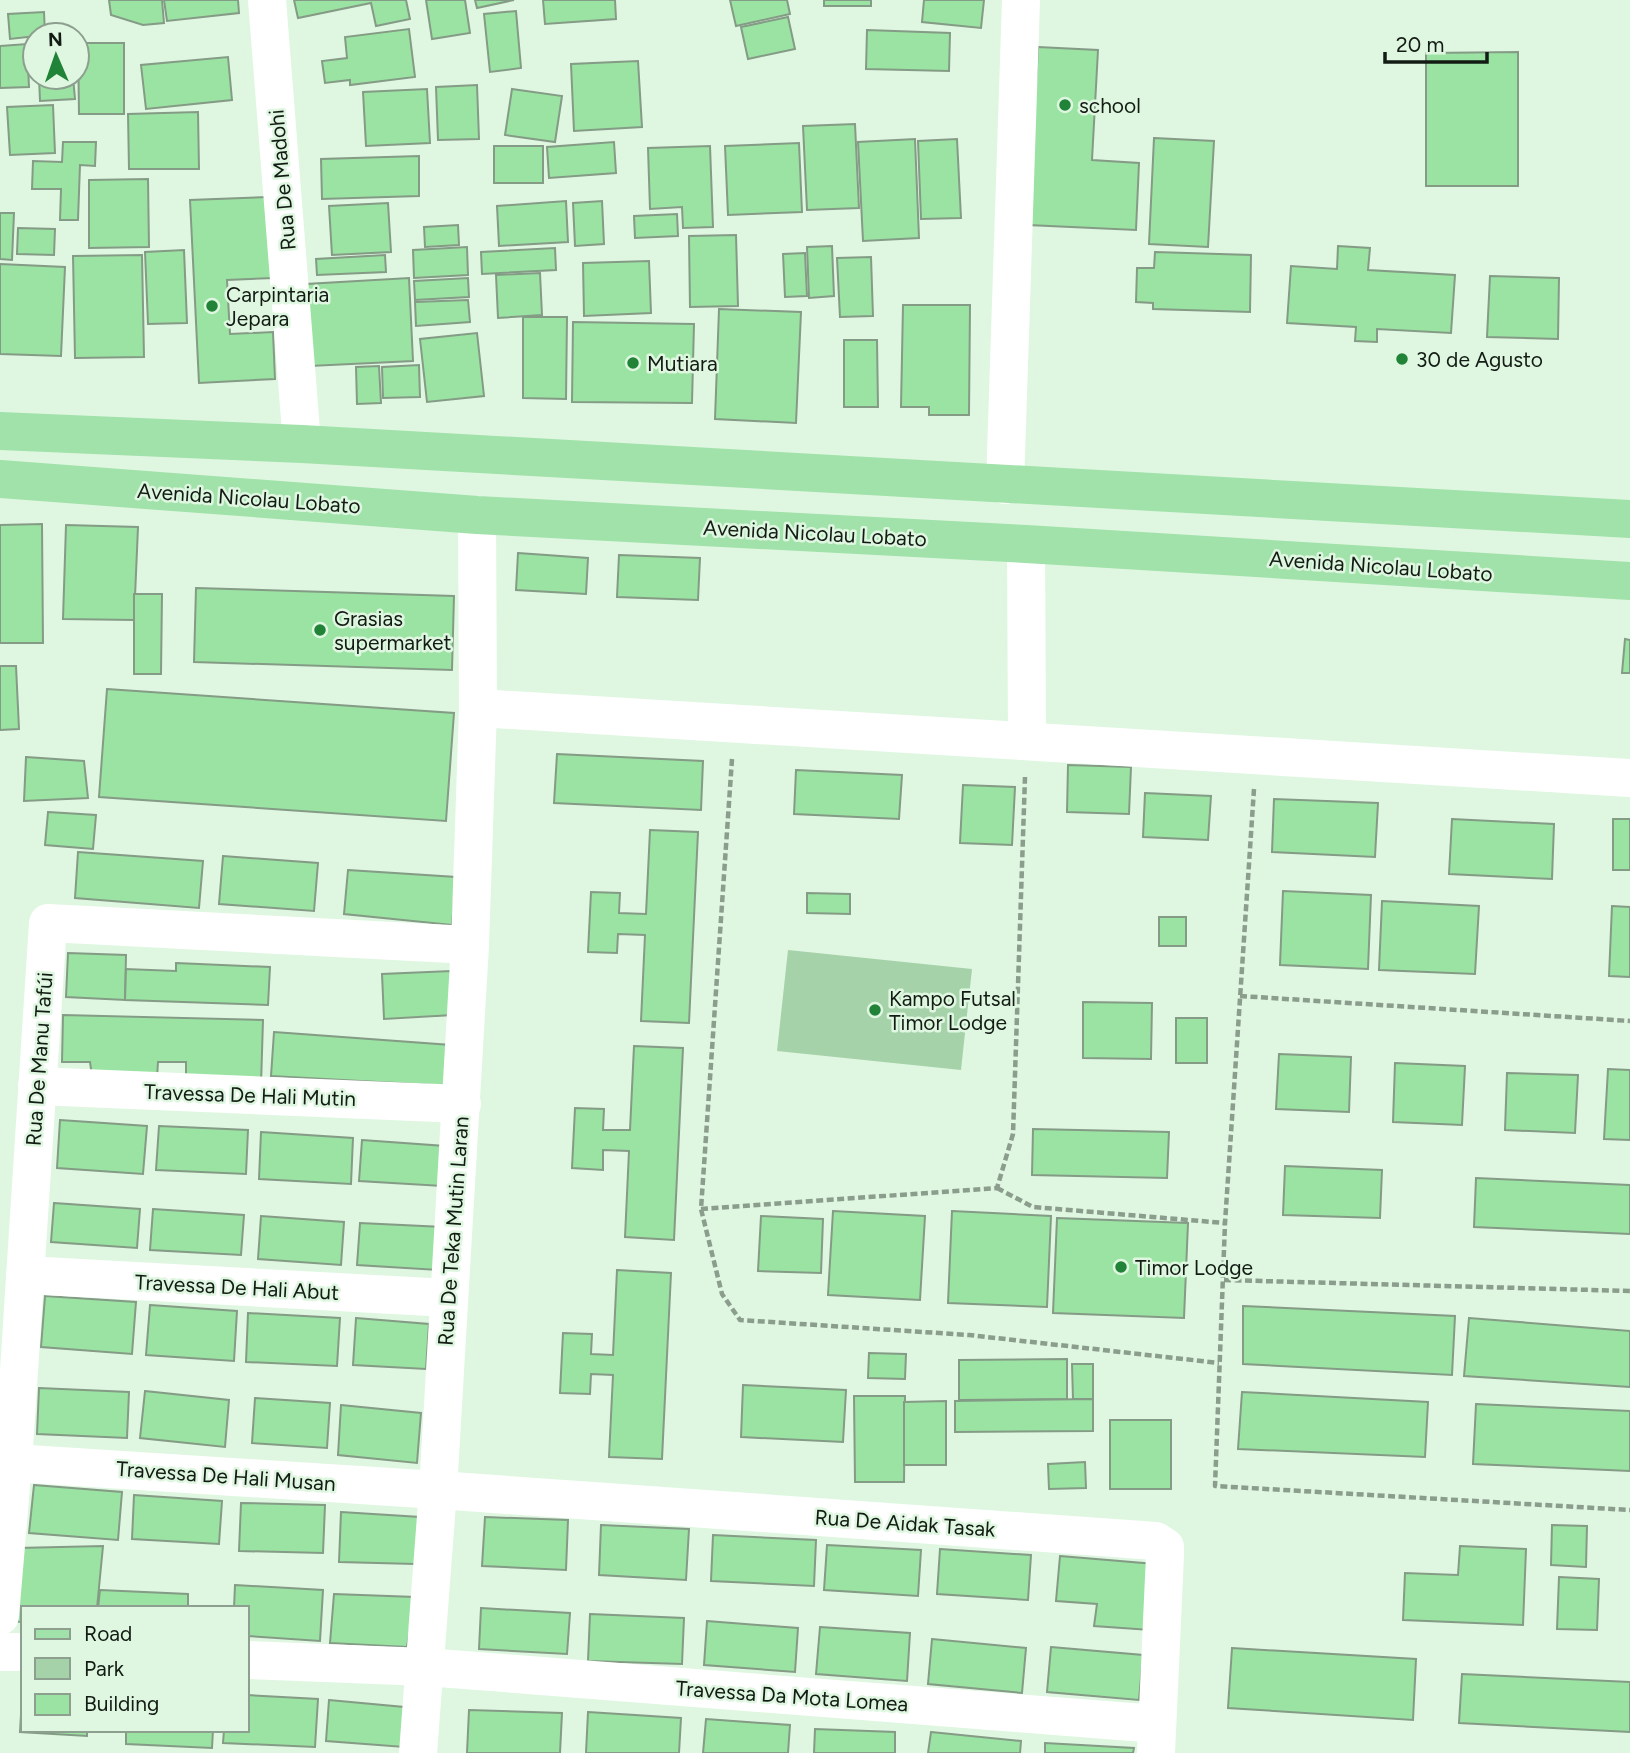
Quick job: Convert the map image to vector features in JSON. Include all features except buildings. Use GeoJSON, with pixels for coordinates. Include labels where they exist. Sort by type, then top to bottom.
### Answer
{"type":"FeatureCollection","features":[{"type":"Feature","properties":{"kind":"main road"},"geometry":{"type":"LineString","coordinates":[[0,431],[302,444],[1630,519]]}},
{"type":"Feature","properties":{"kind":"main road","name":"Avenida Nicolau Lobato"},"geometry":{"type":"LineString","coordinates":[[0,480],[477,515],[1026,544],[1630,582]]}},
{"type":"Feature","properties":{"kind":"street","name":"Rua De Madohi"},"geometry":{"type":"LineString","coordinates":[[267,0],[302,444]]}},
{"type":"Feature","properties":{"kind":"street"},"geometry":{"type":"LineString","coordinates":[[1005,485],[1021,0]]}},
{"type":"Feature","properties":{"kind":"street","name":"Rua De Teka Mutin Laran"},"geometry":{"type":"LineString","coordinates":[[418,1753],[438,1490],[470,946],[478,708],[477,515]]}},
{"type":"Feature","properties":{"kind":"street"},"geometry":{"type":"LineString","coordinates":[[1026,544],[1027,741]]}},
{"type":"Feature","properties":{"kind":"street"},"geometry":{"type":"LineString","coordinates":[[478,708],[1630,778]]}},
{"type":"Feature","properties":{"kind":"street","name":"Rua De Manu Tafúi"},"geometry":{"type":"LineString","coordinates":[[0,1616],[13,1463],[48,923],[470,946]]}},
{"type":"Feature","properties":{"kind":"street","name":"Travessa De Hali Mutin"},"geometry":{"type":"LineString","coordinates":[[37,1086],[462,1104]]}},
{"type":"Feature","properties":{"kind":"street","name":"Travessa De Hali Abut"},"geometry":{"type":"LineString","coordinates":[[25,1275],[448,1298]]}},
{"type":"Feature","properties":{"kind":"street","name":"Travessa De Hali Musan"},"geometry":{"type":"LineString","coordinates":[[13,1463],[438,1490]]}},
{"type":"Feature","properties":{"kind":"street","name":"Rua De Aidak Tasak"},"geometry":{"type":"LineString","coordinates":[[438,1490],[1156,1541],[1165,1547],[1166,1555],[1157,1739]]}},
{"type":"Feature","properties":{"kind":"street"},"geometry":{"type":"LineString","coordinates":[[0,1651],[21,1652]]}},
{"type":"Feature","properties":{"kind":"street","name":"Travessa Da Mota Lomea"},"geometry":{"type":"LineString","coordinates":[[248,1660],[426,1667],[1157,1739]]}},
{"type":"Feature","properties":{"kind":"path"},"geometry":{"type":"LineString","coordinates":[[735,723],[701,1209],[722,1294],[740,1320],[969,1335],[1219,1363]]}},
{"type":"Feature","properties":{"kind":"path"},"geometry":{"type":"LineString","coordinates":[[997,1188],[1013,1134],[1027,741]]}},
{"type":"Feature","properties":{"kind":"path"},"geometry":{"type":"LineString","coordinates":[[1257,754],[1225,1223],[1215,1486],[1630,1510]]}},
{"type":"Feature","properties":{"kind":"path"},"geometry":{"type":"LineString","coordinates":[[1240,996],[1630,1021]]}},
{"type":"Feature","properties":{"kind":"path"},"geometry":{"type":"LineString","coordinates":[[701,1209],[997,1188],[1033,1208],[1225,1223]]}},
{"type":"Feature","properties":{"kind":"path"},"geometry":{"type":"LineString","coordinates":[[1224,1280],[1630,1291]]}},
{"type":"Feature","properties":{"kind":"green space","name":"Kampo Futsal Timor Lodge"},"geometry":{"type":"Polygon","coordinates":[[[788,950],[972,969],[961,1070],[777,1051],[788,950]]]}},
{"type":"Feature","properties":{"kind":"place","name":"school"},"geometry":{"type":"Point","coordinates":[1065,105]}},
{"type":"Feature","properties":{"kind":"place","name":"Carpintaria Jepara"},"geometry":{"type":"Point","coordinates":[212,306]}},
{"type":"Feature","properties":{"kind":"place","name":"30 de Agusto"},"geometry":{"type":"Point","coordinates":[1402,359]}},
{"type":"Feature","properties":{"kind":"place","name":"Mutiara"},"geometry":{"type":"Point","coordinates":[633,363]}},
{"type":"Feature","properties":{"kind":"place","name":"Grasias supermarket"},"geometry":{"type":"Point","coordinates":[320,630]}},
{"type":"Feature","properties":{"kind":"place","name":"Kampo Futsal Timor Lodge"},"geometry":{"type":"Point","coordinates":[875,1010]}},
{"type":"Feature","properties":{"kind":"place","name":"Timor Lodge"},"geometry":{"type":"Point","coordinates":[1121,1267]}}]}
